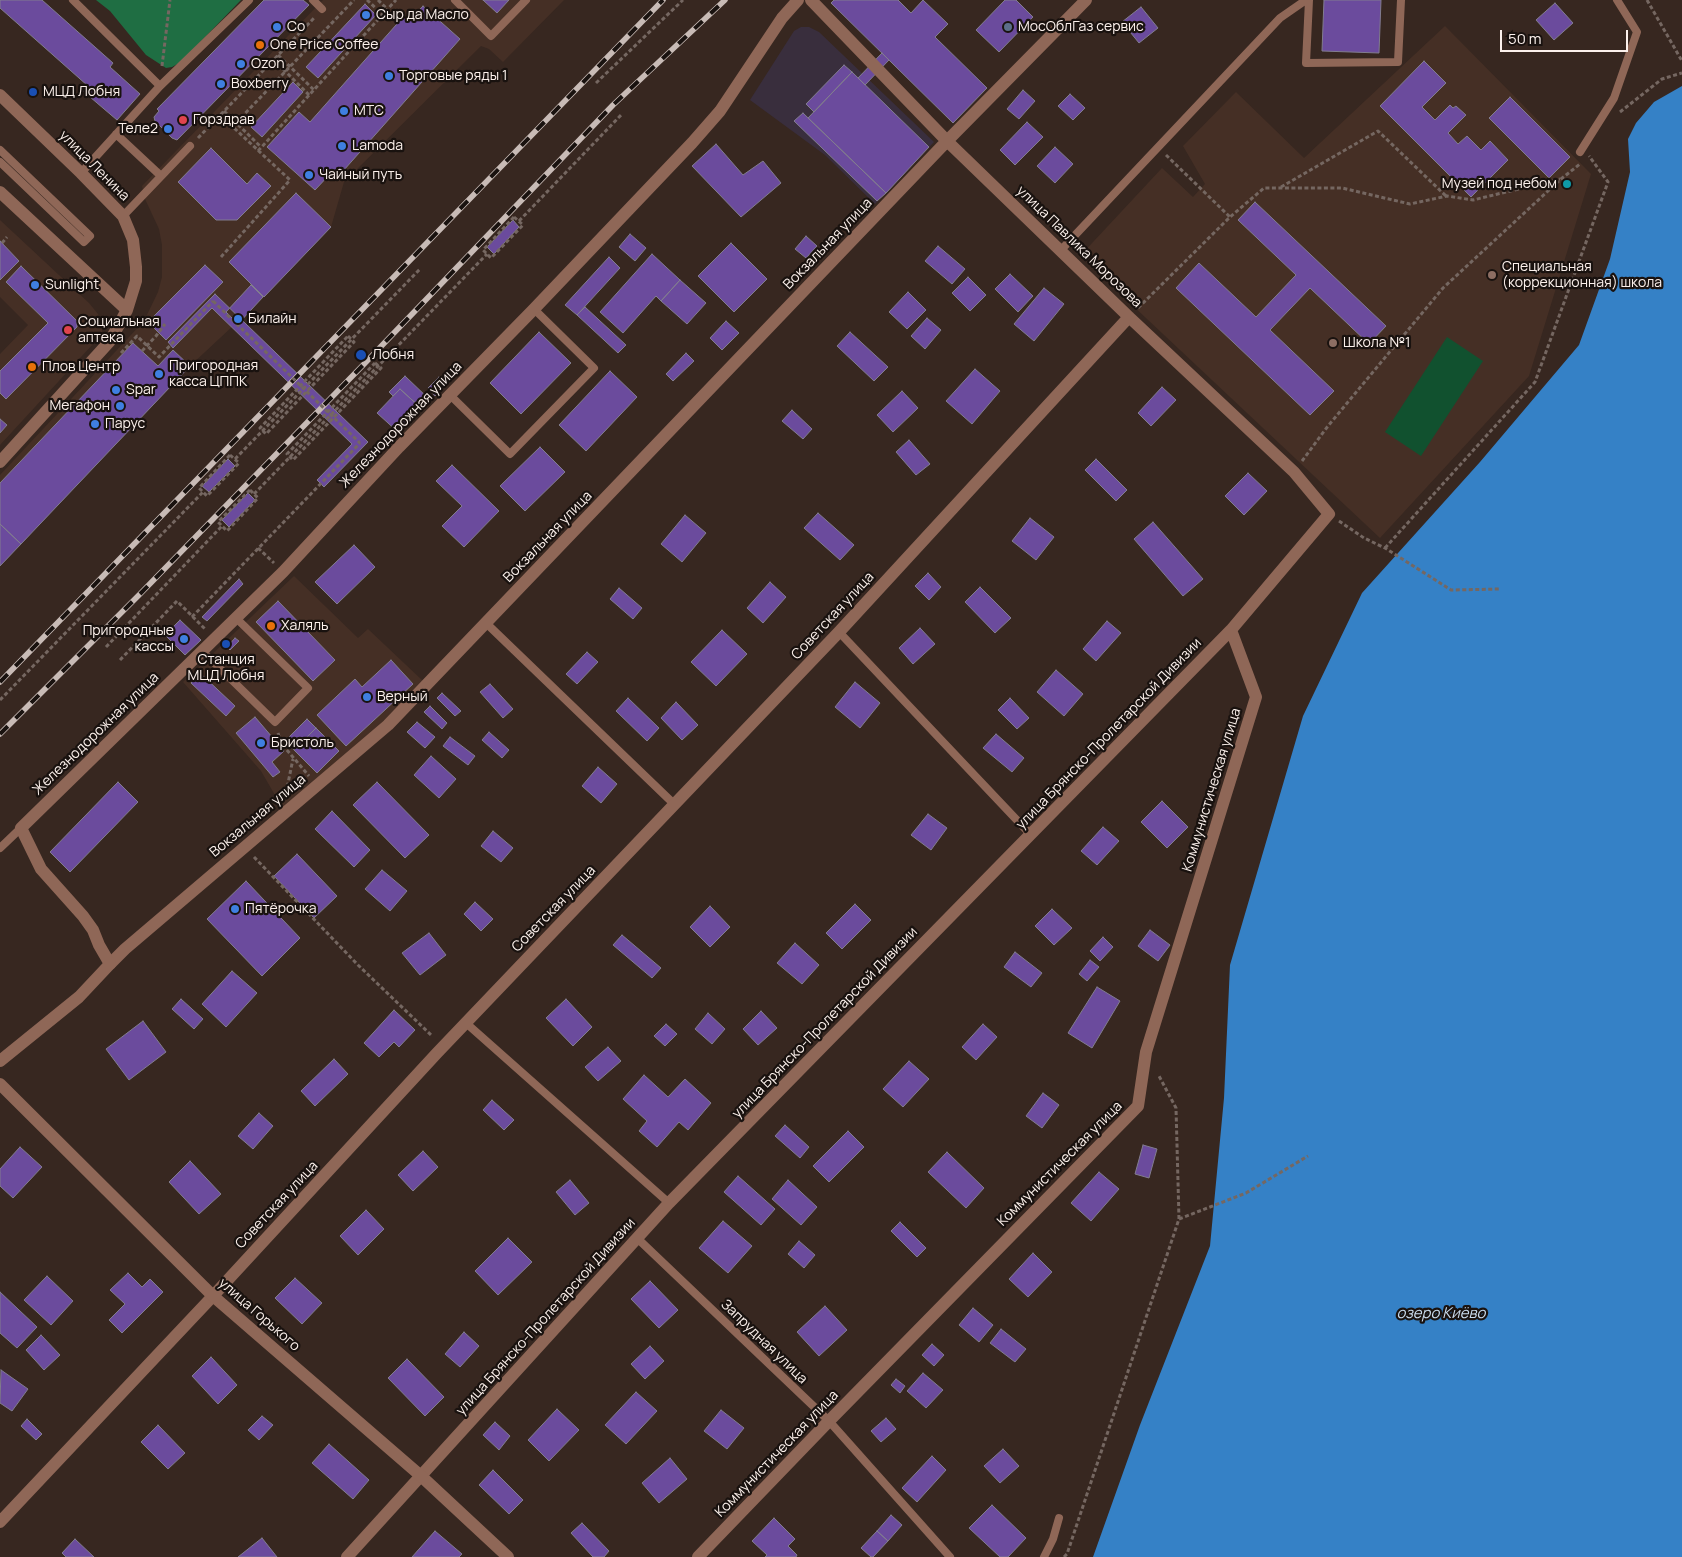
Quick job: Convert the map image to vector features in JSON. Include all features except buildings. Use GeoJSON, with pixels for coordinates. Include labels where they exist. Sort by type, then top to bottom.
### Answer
{"type":"FeatureCollection","features":[{"type":"Feature","properties":{"kind":"street","name":"Железнодорожная улица"},"geometry":{"type":"LineString","coordinates":[[21,828],[283,572],[399,447],[692,143],[720,111],[782,18],[798,0]]}},
{"type":"Feature","properties":{"kind":"street","name":"улица Павлика Морозова"},"geometry":{"type":"LineString","coordinates":[[811,0],[947,141],[1061,250],[1133,313],[1294,472],[1329,514]]}},
{"type":"Feature","properties":{"kind":"street","name":"Вокзальная улица"},"geometry":{"type":"LineString","coordinates":[[0,1061],[78,997],[125,949],[388,725],[947,141],[1086,0]]}},
{"type":"Feature","properties":{"kind":"street","name":"улица Ленина"},"geometry":{"type":"LineString","coordinates":[[0,95],[123,216],[133,240],[136,268],[136,281],[127,310]]}},
{"type":"Feature","properties":{"kind":"street"},"geometry":{"type":"LineString","coordinates":[[0,192],[127,310],[110,341],[0,462]]}},
{"type":"Feature","properties":{"kind":"street","name":"Советская улица"},"geometry":{"type":"LineString","coordinates":[[0,1522],[214,1296],[466,1023],[839,632],[1133,313]]}},
{"type":"Feature","properties":{"kind":"street","name":"улица Брянско-Пролетарской Дивизии"},"geometry":{"type":"LineString","coordinates":[[347,1557],[669,1203],[1231,630],[1329,514]]}},
{"type":"Feature","properties":{"kind":"street","name":"Коммунистическая улица"},"geometry":{"type":"LineString","coordinates":[[698,1557],[828,1421],[1138,1106],[1146,1052],[1256,697],[1231,630]]}},
{"type":"Feature","properties":{"kind":"street"},"geometry":{"type":"LineString","coordinates":[[21,828],[41,869],[83,916],[93,930],[110,964]]}},
{"type":"Feature","properties":{"kind":"street","name":"улица Горького"},"geometry":{"type":"LineString","coordinates":[[0,1084],[214,1296],[421,1476],[508,1557]]}},
{"type":"Feature","properties":{"kind":"lane"},"geometry":{"type":"LineString","coordinates":[[72,0],[160,86]]}},
{"type":"Feature","properties":{"kind":"lane"},"geometry":{"type":"LineString","coordinates":[[81,173],[160,86],[249,0]]}},
{"type":"Feature","properties":{"kind":"lane"},"geometry":{"type":"LineString","coordinates":[[313,0],[322,9]]}},
{"type":"Feature","properties":{"kind":"lane"},"geometry":{"type":"LineString","coordinates":[[455,0],[491,36],[526,0]]}},
{"type":"Feature","properties":{"kind":"lane"},"geometry":{"type":"LineString","coordinates":[[1307,0],[1306,63],[1398,62],[1401,0]]}},
{"type":"Feature","properties":{"kind":"lane"},"geometry":{"type":"LineString","coordinates":[[1061,250],[1280,18],[1307,0]]}},
{"type":"Feature","properties":{"kind":"lane"},"geometry":{"type":"LineString","coordinates":[[1580,152],[1614,98],[1637,32],[1617,0]]}},
{"type":"Feature","properties":{"kind":"lane"},"geometry":{"type":"LineString","coordinates":[[116,134],[161,176]]}},
{"type":"Feature","properties":{"kind":"lane"},"geometry":{"type":"LineString","coordinates":[[123,216],[190,146]]}},
{"type":"Feature","properties":{"kind":"lane"},"geometry":{"type":"LineString","coordinates":[[0,150],[90,236],[84,242],[0,162]]}},
{"type":"Feature","properties":{"kind":"lane"},"geometry":{"type":"LineString","coordinates":[[450,395],[510,454],[594,368],[534,309]]}},
{"type":"Feature","properties":{"kind":"lane"},"geometry":{"type":"LineString","coordinates":[[202,651],[275,722],[308,688],[236,618]]}},
{"type":"Feature","properties":{"kind":"lane"},"geometry":{"type":"LineString","coordinates":[[486,623],[674,804]]}},
{"type":"Feature","properties":{"kind":"lane"},"geometry":{"type":"LineString","coordinates":[[839,632],[1031,835]]}},
{"type":"Feature","properties":{"kind":"lane","name":"Железнодорожная улица"},"geometry":{"type":"LineString","coordinates":[[0,848],[21,828]]}},
{"type":"Feature","properties":{"kind":"lane"},"geometry":{"type":"LineString","coordinates":[[466,1023],[669,1203]]}},
{"type":"Feature","properties":{"kind":"lane","name":"Запрудная улица"},"geometry":{"type":"LineString","coordinates":[[637,1238],[828,1421],[950,1557]]}},
{"type":"Feature","properties":{"kind":"lane"},"geometry":{"type":"LineString","coordinates":[[1044,1557],[1053,1539],[1059,1518]]}},
{"type":"Feature","properties":{"kind":"path"},"geometry":{"type":"LineString","coordinates":[[160,86],[170,0]]}},
{"type":"Feature","properties":{"kind":"path"},"geometry":{"type":"LineString","coordinates":[[232,127],[354,0]]}},
{"type":"Feature","properties":{"kind":"path"},"geometry":{"type":"LineString","coordinates":[[367,0],[383,15]]}},
{"type":"Feature","properties":{"kind":"path"},"geometry":{"type":"LineString","coordinates":[[378,0],[388,9]]}},
{"type":"Feature","properties":{"kind":"path"},"geometry":{"type":"LineString","coordinates":[[258,151],[396,0]]}},
{"type":"Feature","properties":{"kind":"path"},"geometry":{"type":"LineString","coordinates":[[596,84],[683,0]]}},
{"type":"Feature","properties":{"kind":"path"},"geometry":{"type":"LineString","coordinates":[[1647,0],[1682,61]]}},
{"type":"Feature","properties":{"kind":"path"},"geometry":{"type":"LineString","coordinates":[[190,146],[322,9]]}},
{"type":"Feature","properties":{"kind":"path"},"geometry":{"type":"LineString","coordinates":[[278,55],[314,90]]}},
{"type":"Feature","properties":{"kind":"path"},"geometry":{"type":"LineString","coordinates":[[274,60],[310,95]]}},
{"type":"Feature","properties":{"kind":"path"},"geometry":{"type":"LineString","coordinates":[[1617,114],[1662,79],[1682,73]]}},
{"type":"Feature","properties":{"kind":"path"},"geometry":{"type":"LineString","coordinates":[[224,111],[261,147]]}},
{"type":"Feature","properties":{"kind":"path"},"geometry":{"type":"LineString","coordinates":[[518,221],[622,114]]}},
{"type":"Feature","properties":{"kind":"path"},"geometry":{"type":"LineString","coordinates":[[220,116],[290,180],[221,257]]}},
{"type":"Feature","properties":{"kind":"path"},"geometry":{"type":"LineString","coordinates":[[1281,187],[1378,131],[1447,196]]}},
{"type":"Feature","properties":{"kind":"path"},"geometry":{"type":"LineString","coordinates":[[1158,147],[1230,218]]}},
{"type":"Feature","properties":{"kind":"path"},"geometry":{"type":"LineString","coordinates":[[1294,472],[1328,426],[1443,288],[1561,178],[1581,164],[1588,153],[1608,182],[1535,382],[1385,548]]}},
{"type":"Feature","properties":{"kind":"path"},"geometry":{"type":"LineString","coordinates":[[1133,313],[1230,218],[1264,188],[1342,188],[1410,204],[1447,196],[1473,200],[1561,178]]}},
{"type":"Feature","properties":{"kind":"path"},"geometry":{"type":"LineString","coordinates":[[514,217],[518,221],[523,225],[491,258],[482,250],[514,217]]}},
{"type":"Feature","properties":{"kind":"path"},"geometry":{"type":"LineString","coordinates":[[2,243],[7,238]]}},
{"type":"Feature","properties":{"kind":"path"},"geometry":{"type":"LineString","coordinates":[[254,494],[487,254]]}},
{"type":"Feature","properties":{"kind":"path"},"geometry":{"type":"LineString","coordinates":[[235,459],[420,269]]}},
{"type":"Feature","properties":{"kind":"path"},"geometry":{"type":"LineString","coordinates":[[127,346],[138,336],[160,357],[213,301],[360,443],[192,617]]}},
{"type":"Feature","properties":{"kind":"path"},"geometry":{"type":"LineString","coordinates":[[142,351],[165,324]]}},
{"type":"Feature","properties":{"kind":"path"},"geometry":{"type":"LineString","coordinates":[[262,431],[260,428],[348,336],[352,339]]}},
{"type":"Feature","properties":{"kind":"path"},"geometry":{"type":"LineString","coordinates":[[262,431],[266,434],[354,342],[352,339]]}},
{"type":"Feature","properties":{"kind":"path"},"geometry":{"type":"LineString","coordinates":[[375,363],[382,368],[293,460],[290,457],[287,454],[375,363]]}},
{"type":"Feature","properties":{"kind":"path"},"geometry":{"type":"LineString","coordinates":[[230,455],[239,463],[207,496],[203,492],[199,488],[230,455]]}},
{"type":"Feature","properties":{"kind":"path"},"geometry":{"type":"LineString","coordinates":[[250,490],[258,498],[227,531],[222,526],[218,522],[250,490]]}},
{"type":"Feature","properties":{"kind":"path"},"geometry":{"type":"LineString","coordinates":[[0,700],[203,492]]}},
{"type":"Feature","properties":{"kind":"path"},"geometry":{"type":"LineString","coordinates":[[1329,514],[1364,538],[1385,548],[1451,590],[1501,589]]}},
{"type":"Feature","properties":{"kind":"path"},"geometry":{"type":"LineString","coordinates":[[106,647],[222,526]]}},
{"type":"Feature","properties":{"kind":"path"},"geometry":{"type":"LineString","coordinates":[[258,548],[283,572]]}},
{"type":"Feature","properties":{"kind":"path"},"geometry":{"type":"LineString","coordinates":[[120,660],[177,602],[188,612]]}},
{"type":"Feature","properties":{"kind":"path"},"geometry":{"type":"LineString","coordinates":[[275,722],[281,743],[318,786]]}},
{"type":"Feature","properties":{"kind":"path"},"geometry":{"type":"LineString","coordinates":[[282,816],[293,759]]}},
{"type":"Feature","properties":{"kind":"path"},"geometry":{"type":"LineString","coordinates":[[244,847],[358,965],[431,1035]]}},
{"type":"Feature","properties":{"kind":"path"},"geometry":{"type":"LineString","coordinates":[[1064,1557],[1068,1554],[1179,1220],[1176,1108],[1146,1052]]}},
{"type":"Feature","properties":{"kind":"path"},"geometry":{"type":"LineString","coordinates":[[1179,1220],[1246,1193],[1308,1156]]}},
{"type":"Feature","properties":{"kind":"shaded area"},"geometry":{"type":"Polygon","coordinates":[[[323,0],[564,0],[503,62],[489,49],[481,46],[344,182],[331,227],[264,297],[190,366],[0,566],[0,475],[144,321],[158,292],[162,277],[162,245],[159,229],[145,199],[142,186],[323,0]]]}},
{"type":"Feature","properties":{"kind":"shaded area","name":"Школа №1"},"geometry":{"type":"Polygon","coordinates":[[[1445,26],[1591,174],[1529,376],[1380,538],[1080,256],[1162,168],[1193,197],[1205,184],[1183,146],[1236,92],[1304,158],[1445,26]]]}},
{"type":"Feature","properties":{"kind":"shaded area"},"geometry":{"type":"Polygon","coordinates":[[[801,27],[809,27],[819,32],[934,142],[875,204],[825,155],[750,100],[794,31],[801,27]]]}},
{"type":"Feature","properties":{"kind":"shaded area"},"geometry":{"type":"Polygon","coordinates":[[[0,220],[89,303],[103,324],[102,332],[93,344],[0,445],[0,354],[28,325],[0,297],[0,220]]]}},
{"type":"Feature","properties":{"kind":"shaded area"},"geometry":{"type":"Polygon","coordinates":[[[294,576],[358,638],[368,629],[423,681],[362,748],[283,809],[261,771],[183,682],[294,576]]]}},
{"type":"Feature","properties":{"kind":"green space"},"geometry":{"type":"Polygon","coordinates":[[[96,0],[241,0],[181,62],[166,68],[146,55],[110,11],[96,0]]]}},
{"type":"Feature","properties":{"kind":"green space"},"geometry":{"type":"Polygon","coordinates":[[[1447,337],[1483,361],[1421,456],[1385,432],[1447,337]]]}},
{"type":"Feature","properties":{"kind":"water","name":"озеро Киёво"},"geometry":{"type":"Polygon","coordinates":[[[1682,86],[1682,1557],[1093,1557],[1140,1425],[1210,1246],[1224,1098],[1230,965],[1303,716],[1362,593],[1480,462],[1579,345],[1610,259],[1630,172],[1628,139],[1636,123],[1654,102],[1682,86]]]}},
{"type":"Feature","properties":{"kind":"railway"},"geometry":{"type":"LineString","coordinates":[[0,682],[663,0]]}},
{"type":"Feature","properties":{"kind":"railway"},"geometry":{"type":"LineString","coordinates":[[0,734],[140,594],[613,105],[725,0]]}},
{"type":"Feature","properties":{"kind":"place","name":"Сыр да Масло"},"geometry":{"type":"Point","coordinates":[366,15]}},
{"type":"Feature","properties":{"kind":"place","name":"Со"},"geometry":{"type":"Point","coordinates":[277,27]}},
{"type":"Feature","properties":{"kind":"place","name":"МосОблГаз сервис"},"geometry":{"type":"Point","coordinates":[1008,27]}},
{"type":"Feature","properties":{"kind":"place","name":"One Price Coffee"},"geometry":{"type":"Point","coordinates":[260,45]}},
{"type":"Feature","properties":{"kind":"place","name":"Ozon"},"geometry":{"type":"Point","coordinates":[241,64]}},
{"type":"Feature","properties":{"kind":"place","name":"Торговые ряды 1"},"geometry":{"type":"Point","coordinates":[389,76]}},
{"type":"Feature","properties":{"kind":"place","name":"Boxberry"},"geometry":{"type":"Point","coordinates":[221,84]}},
{"type":"Feature","properties":{"kind":"place","name":"МЦД Лобня"},"geometry":{"type":"Point","coordinates":[33,92]}},
{"type":"Feature","properties":{"kind":"place","name":"МТС"},"geometry":{"type":"Point","coordinates":[344,111]}},
{"type":"Feature","properties":{"kind":"place","name":"Горздрав"},"geometry":{"type":"Point","coordinates":[183,120]}},
{"type":"Feature","properties":{"kind":"place","name":"Теле2"},"geometry":{"type":"Point","coordinates":[168,129]}},
{"type":"Feature","properties":{"kind":"place","name":"Lamoda"},"geometry":{"type":"Point","coordinates":[342,146]}},
{"type":"Feature","properties":{"kind":"place","name":"Чайный путь"},"geometry":{"type":"Point","coordinates":[309,175]}},
{"type":"Feature","properties":{"kind":"place","name":"Музей под небом"},"geometry":{"type":"Point","coordinates":[1567,184]}},
{"type":"Feature","properties":{"kind":"place","name":"Специальная (коррекционная) школа"},"geometry":{"type":"Point","coordinates":[1492,275]}},
{"type":"Feature","properties":{"kind":"place","name":"Sunlight"},"geometry":{"type":"Point","coordinates":[35,285]}},
{"type":"Feature","properties":{"kind":"place","name":"Билайн"},"geometry":{"type":"Point","coordinates":[238,319]}},
{"type":"Feature","properties":{"kind":"place","name":"Социальная аптека"},"geometry":{"type":"Point","coordinates":[68,330]}},
{"type":"Feature","properties":{"kind":"place","name":"Школа №1"},"geometry":{"type":"Point","coordinates":[1333,343]}},
{"type":"Feature","properties":{"kind":"place","name":"Лобня"},"geometry":{"type":"Point","coordinates":[361,355]}},
{"type":"Feature","properties":{"kind":"place","name":"Плов Центр"},"geometry":{"type":"Point","coordinates":[32,367]}},
{"type":"Feature","properties":{"kind":"place","name":"Пригородная касса ЦППК"},"geometry":{"type":"Point","coordinates":[159,374]}},
{"type":"Feature","properties":{"kind":"place","name":"Spar"},"geometry":{"type":"Point","coordinates":[116,390]}},
{"type":"Feature","properties":{"kind":"place","name":"Мегафон"},"geometry":{"type":"Point","coordinates":[120,406]}},
{"type":"Feature","properties":{"kind":"place","name":"Парус"},"geometry":{"type":"Point","coordinates":[95,424]}},
{"type":"Feature","properties":{"kind":"place","name":"Халяль"},"geometry":{"type":"Point","coordinates":[271,626]}},
{"type":"Feature","properties":{"kind":"place","name":"Пригородные кассы"},"geometry":{"type":"Point","coordinates":[184,639]}},
{"type":"Feature","properties":{"kind":"place","name":"Станция МЦД Лобня"},"geometry":{"type":"Point","coordinates":[226,644]}},
{"type":"Feature","properties":{"kind":"place","name":"Верный"},"geometry":{"type":"Point","coordinates":[367,697]}},
{"type":"Feature","properties":{"kind":"place","name":"Бристоль"},"geometry":{"type":"Point","coordinates":[261,743]}},
{"type":"Feature","properties":{"kind":"place","name":"Пятёрочка"},"geometry":{"type":"Point","coordinates":[235,909]}}]}
